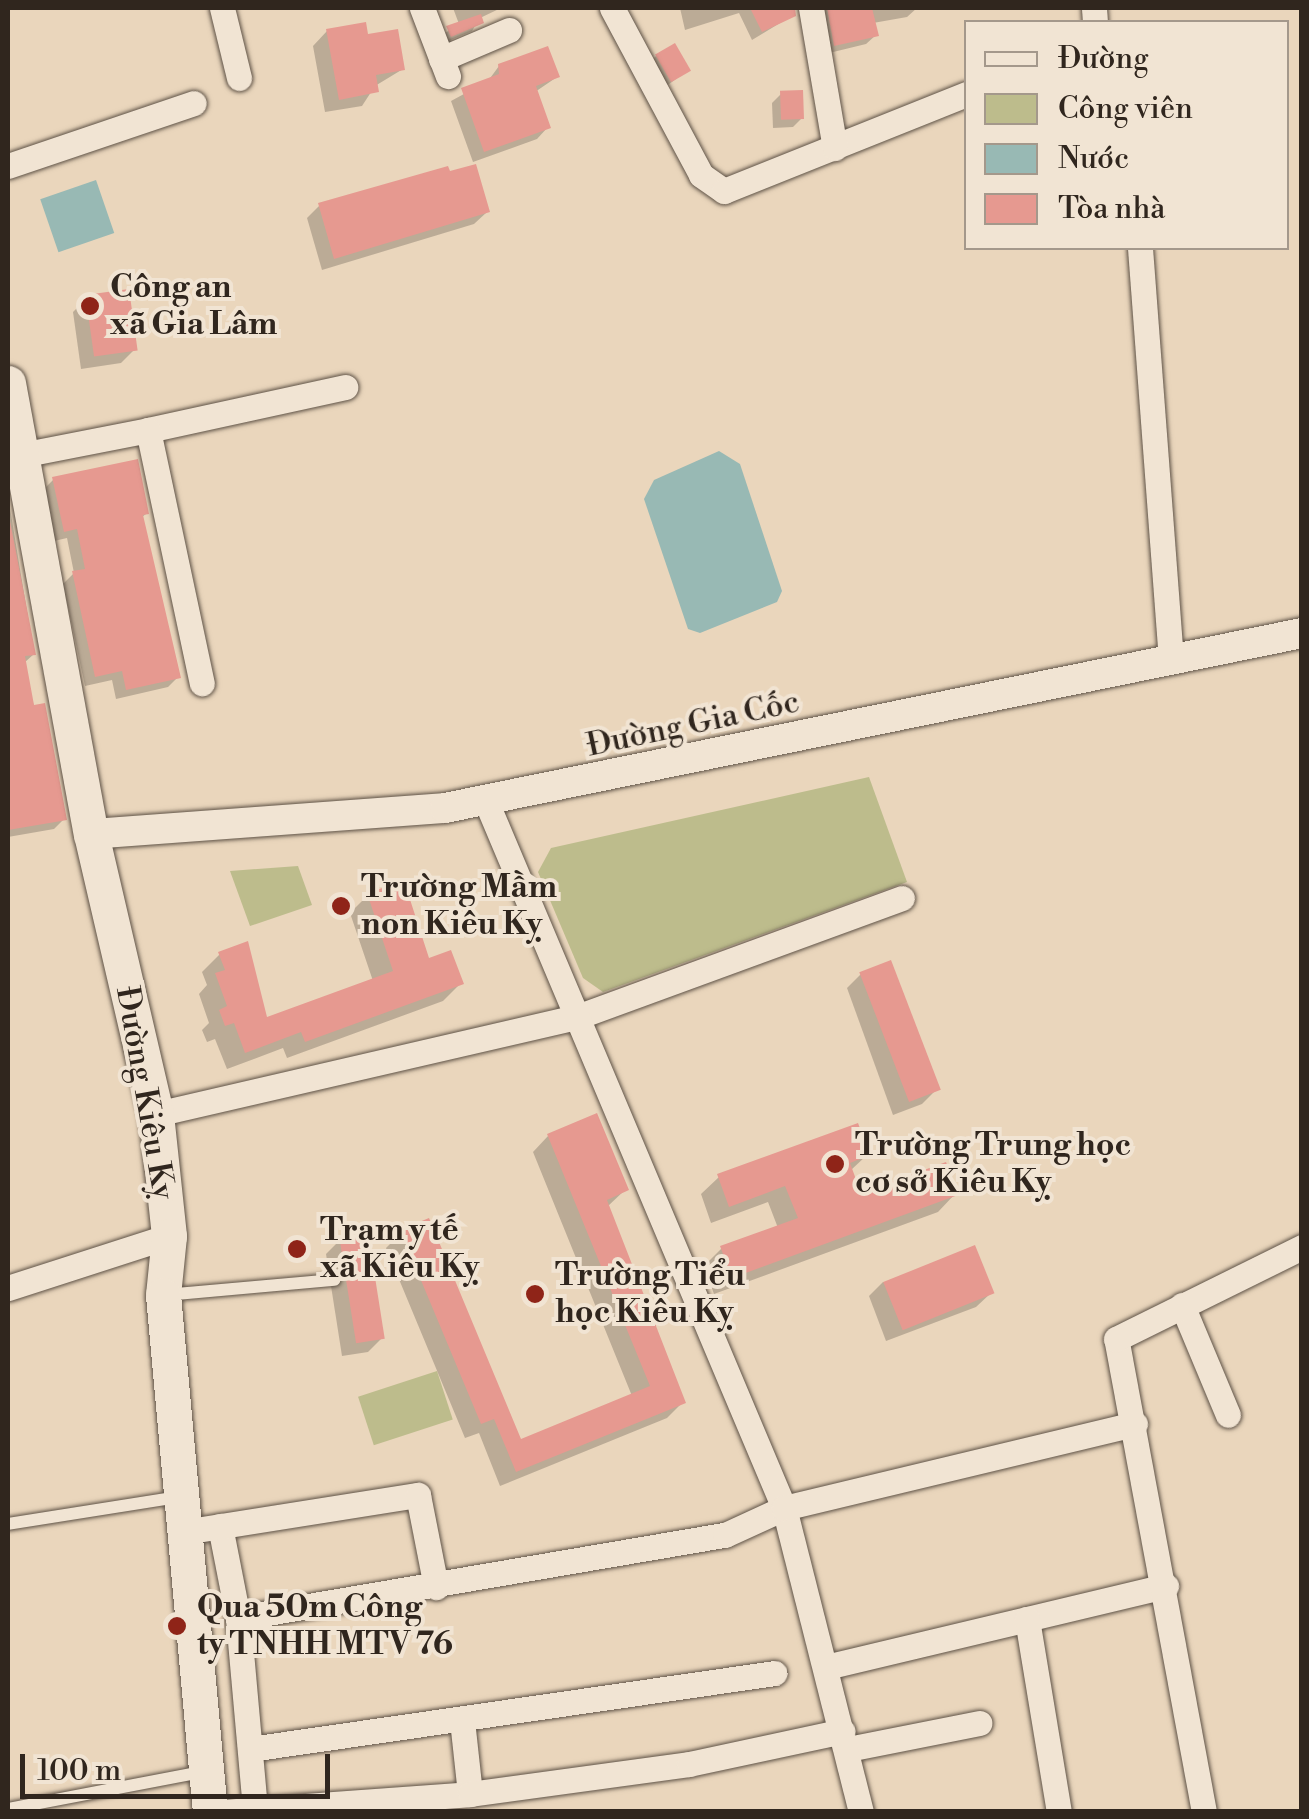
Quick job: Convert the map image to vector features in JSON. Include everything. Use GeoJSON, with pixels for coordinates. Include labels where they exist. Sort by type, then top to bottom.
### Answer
{"type":"FeatureCollection","features":[{"type":"Feature","properties":{"kind":"main road","name":"Đường Kiêu Kỵ"},"geometry":{"type":"LineString","coordinates":[[8,383],[91,834],[156,1114],[169,1236],[163,1295],[210,1812]]}},
{"type":"Feature","properties":{"kind":"street"},"geometry":{"type":"LineString","coordinates":[[222,8],[238,78]]}},
{"type":"Feature","properties":{"kind":"street"},"geometry":{"type":"LineString","coordinates":[[422,8],[444,67],[509,30]]}},
{"type":"Feature","properties":{"kind":"street"},"geometry":{"type":"LineString","coordinates":[[612,8],[713,185],[736,190],[964,95]]}},
{"type":"Feature","properties":{"kind":"street"},"geometry":{"type":"LineString","coordinates":[[810,8],[834,148]]}},
{"type":"Feature","properties":{"kind":"street"},"geometry":{"type":"LineString","coordinates":[[8,166],[194,102]]}},
{"type":"Feature","properties":{"kind":"street"},"geometry":{"type":"LineString","coordinates":[[1140,250],[1171,660]]}},
{"type":"Feature","properties":{"kind":"street"},"geometry":{"type":"LineString","coordinates":[[20,455],[344,386]]}},
{"type":"Feature","properties":{"kind":"street"},"geometry":{"type":"LineString","coordinates":[[148,430],[202,683]]}},
{"type":"Feature","properties":{"kind":"street","name":"Đường Gia Cốc"},"geometry":{"type":"LineString","coordinates":[[91,834],[486,801],[1302,632]]}},
{"type":"Feature","properties":{"kind":"street"},"geometry":{"type":"LineString","coordinates":[[486,801],[784,1508],[862,1812]]}},
{"type":"Feature","properties":{"kind":"street"},"geometry":{"type":"LineString","coordinates":[[156,1114],[577,1017],[902,898]]}},
{"type":"Feature","properties":{"kind":"street"},"geometry":{"type":"LineString","coordinates":[[8,1288],[169,1236]]}},
{"type":"Feature","properties":{"kind":"street"},"geometry":{"type":"LineString","coordinates":[[1204,1812],[1166,1586],[1116,1339],[1301,1250]]}},
{"type":"Feature","properties":{"kind":"street"},"geometry":{"type":"LineString","coordinates":[[1182,1305],[1228,1415]]}},
{"type":"Feature","properties":{"kind":"street"},"geometry":{"type":"LineString","coordinates":[[238,1618],[726,1535],[784,1508],[1135,1424]]}},
{"type":"Feature","properties":{"kind":"street"},"geometry":{"type":"LineString","coordinates":[[184,1532],[418,1495],[436,1587]]}},
{"type":"Feature","properties":{"kind":"street"},"geometry":{"type":"LineString","coordinates":[[220,1526],[238,1618],[255,1809]]}},
{"type":"Feature","properties":{"kind":"street"},"geometry":{"type":"LineString","coordinates":[[826,1667],[950,1633],[1166,1586]]}},
{"type":"Feature","properties":{"kind":"street"},"geometry":{"type":"LineString","coordinates":[[1026,1619],[1059,1812]]}},
{"type":"Feature","properties":{"kind":"street"},"geometry":{"type":"LineString","coordinates":[[250,1749],[775,1674]]}},
{"type":"Feature","properties":{"kind":"street"},"geometry":{"type":"LineString","coordinates":[[198,1687],[244,1686]]}},
{"type":"Feature","properties":{"kind":"street"},"geometry":{"type":"LineString","coordinates":[[462,1720],[470,1794]]}},
{"type":"Feature","properties":{"kind":"street"},"geometry":{"type":"LineString","coordinates":[[221,1812],[470,1794],[978,1722]]}},
{"type":"Feature","properties":{"kind":"lane"},"geometry":{"type":"LineString","coordinates":[[163,1295],[334,1280]]}},
{"type":"Feature","properties":{"kind":"lane"},"geometry":{"type":"LineString","coordinates":[[8,1524],[180,1496]]}},
{"type":"Feature","properties":{"kind":"lane"},"geometry":{"type":"LineString","coordinates":[[8,1809],[46,1807],[205,1771]]}},
{"type":"Feature","properties":{"kind":"green space"},"geometry":{"type":"Polygon","coordinates":[[[869,777],[907,882],[603,992],[583,978],[538,872],[551,848],[869,777]]]}},
{"type":"Feature","properties":{"kind":"green space"},"geometry":{"type":"Polygon","coordinates":[[[298,866],[312,905],[250,926],[230,871],[298,866]]]}},
{"type":"Feature","properties":{"kind":"green space"},"geometry":{"type":"Polygon","coordinates":[[[437,1371],[453,1420],[374,1445],[358,1397],[437,1371]]]}},
{"type":"Feature","properties":{"kind":"water"},"geometry":{"type":"Polygon","coordinates":[[[96,180],[114,233],[58,252],[40,199],[96,180]]]}},
{"type":"Feature","properties":{"kind":"water"},"geometry":{"type":"Polygon","coordinates":[[[719,451],[740,464],[782,591],[777,602],[700,633],[688,629],[644,499],[654,480],[719,451]]]}},
{"type":"Feature","properties":{"kind":"building"},"geometry":{"type":"Polygon","coordinates":[[[750,8],[795,8],[796,16],[762,32],[750,8]]]}},
{"type":"Feature","properties":{"kind":"building"},"geometry":{"type":"Polygon","coordinates":[[[827,8],[872,8],[879,36],[834,46],[827,8]]]}},
{"type":"Feature","properties":{"kind":"building"},"geometry":{"type":"Polygon","coordinates":[[[481,14],[484,23],[451,37],[446,26],[481,14]]]}},
{"type":"Feature","properties":{"kind":"building"},"geometry":{"type":"Polygon","coordinates":[[[366,22],[368,34],[398,29],[405,70],[376,75],[379,92],[339,100],[326,29],[366,22]]]}},
{"type":"Feature","properties":{"kind":"building"},"geometry":{"type":"Polygon","coordinates":[[[675,43],[691,71],[671,82],[655,54],[675,43]]]}},
{"type":"Feature","properties":{"kind":"building"},"geometry":{"type":"Polygon","coordinates":[[[548,46],[560,77],[536,86],[551,128],[484,152],[461,88],[499,74],[498,64],[548,46]]]}},
{"type":"Feature","properties":{"kind":"building"},"geometry":{"type":"Polygon","coordinates":[[[803,90],[804,119],[781,120],[780,91],[803,90]]]}},
{"type":"Feature","properties":{"kind":"building"},"geometry":{"type":"Polygon","coordinates":[[[476,164],[490,212],[334,259],[318,203],[448,166],[450,171],[476,164]]]}},
{"type":"Feature","properties":{"kind":"building"},"geometry":{"type":"Polygon","coordinates":[[[129,289],[138,350],[94,357],[85,295],[129,289]]]}},
{"type":"Feature","properties":{"kind":"building"},"geometry":{"type":"Polygon","coordinates":[[[138,459],[149,514],[143,515],[181,678],[126,690],[122,671],[95,677],[72,571],[85,569],[77,529],[64,532],[52,477],[138,459]]]}},
{"type":"Feature","properties":{"kind":"building"},"geometry":{"type":"Polygon","coordinates":[[[8,511],[36,655],[25,656],[34,705],[45,703],[67,820],[8,830],[8,511]]]}},
{"type":"Feature","properties":{"kind":"building"},"geometry":{"type":"Polygon","coordinates":[[[404,881],[429,958],[451,950],[464,984],[305,1042],[301,1032],[245,1053],[234,1023],[225,1026],[219,1010],[227,1006],[215,973],[225,970],[218,952],[248,941],[267,1017],[393,971],[367,893],[404,881]]]}},
{"type":"Feature","properties":{"kind":"building"},"geometry":{"type":"Polygon","coordinates":[[[891,960],[941,1090],[909,1102],[859,972],[891,960]]]}},
{"type":"Feature","properties":{"kind":"building"},"geometry":{"type":"Polygon","coordinates":[[[597,1113],[629,1190],[607,1200],[686,1403],[516,1472],[494,1419],[481,1424],[400,1230],[429,1218],[521,1439],[650,1386],[547,1134],[597,1113]]]}},
{"type":"Feature","properties":{"kind":"building"},"geometry":{"type":"Polygon","coordinates":[[[858,1123],[870,1155],[850,1163],[861,1193],[946,1162],[958,1195],[732,1278],[720,1246],[798,1218],[785,1186],[729,1207],[717,1174],[858,1123]]]}},
{"type":"Feature","properties":{"kind":"building"},"geometry":{"type":"Polygon","coordinates":[[[368,1233],[385,1339],[356,1343],[339,1238],[368,1233]]]}},
{"type":"Feature","properties":{"kind":"building"},"geometry":{"type":"Polygon","coordinates":[[[975,1245],[994,1293],[903,1330],[883,1282],[975,1245]]]}},
{"type":"Feature","properties":{"kind":"place","name":"Công an xã Gia Lâm"},"geometry":{"type":"Point","coordinates":[90,306]}},
{"type":"Feature","properties":{"kind":"place","name":"Trường Mầm non Kiêu Kỵ"},"geometry":{"type":"Point","coordinates":[341,906]}},
{"type":"Feature","properties":{"kind":"place","name":"Trường Trung học cơ sở Kiêu Kỵ"},"geometry":{"type":"Point","coordinates":[835,1164]}},
{"type":"Feature","properties":{"kind":"place","name":"Trạm y tế xã Kiêu Kỵ"},"geometry":{"type":"Point","coordinates":[297,1249]}},
{"type":"Feature","properties":{"kind":"place","name":"Trường Tiểu học Kiêu Kỵ"},"geometry":{"type":"Point","coordinates":[535,1294]}},
{"type":"Feature","properties":{"kind":"place","name":"Qua 50m Công ty TNHH MTV 76"},"geometry":{"type":"Point","coordinates":[177,1626]}}]}
